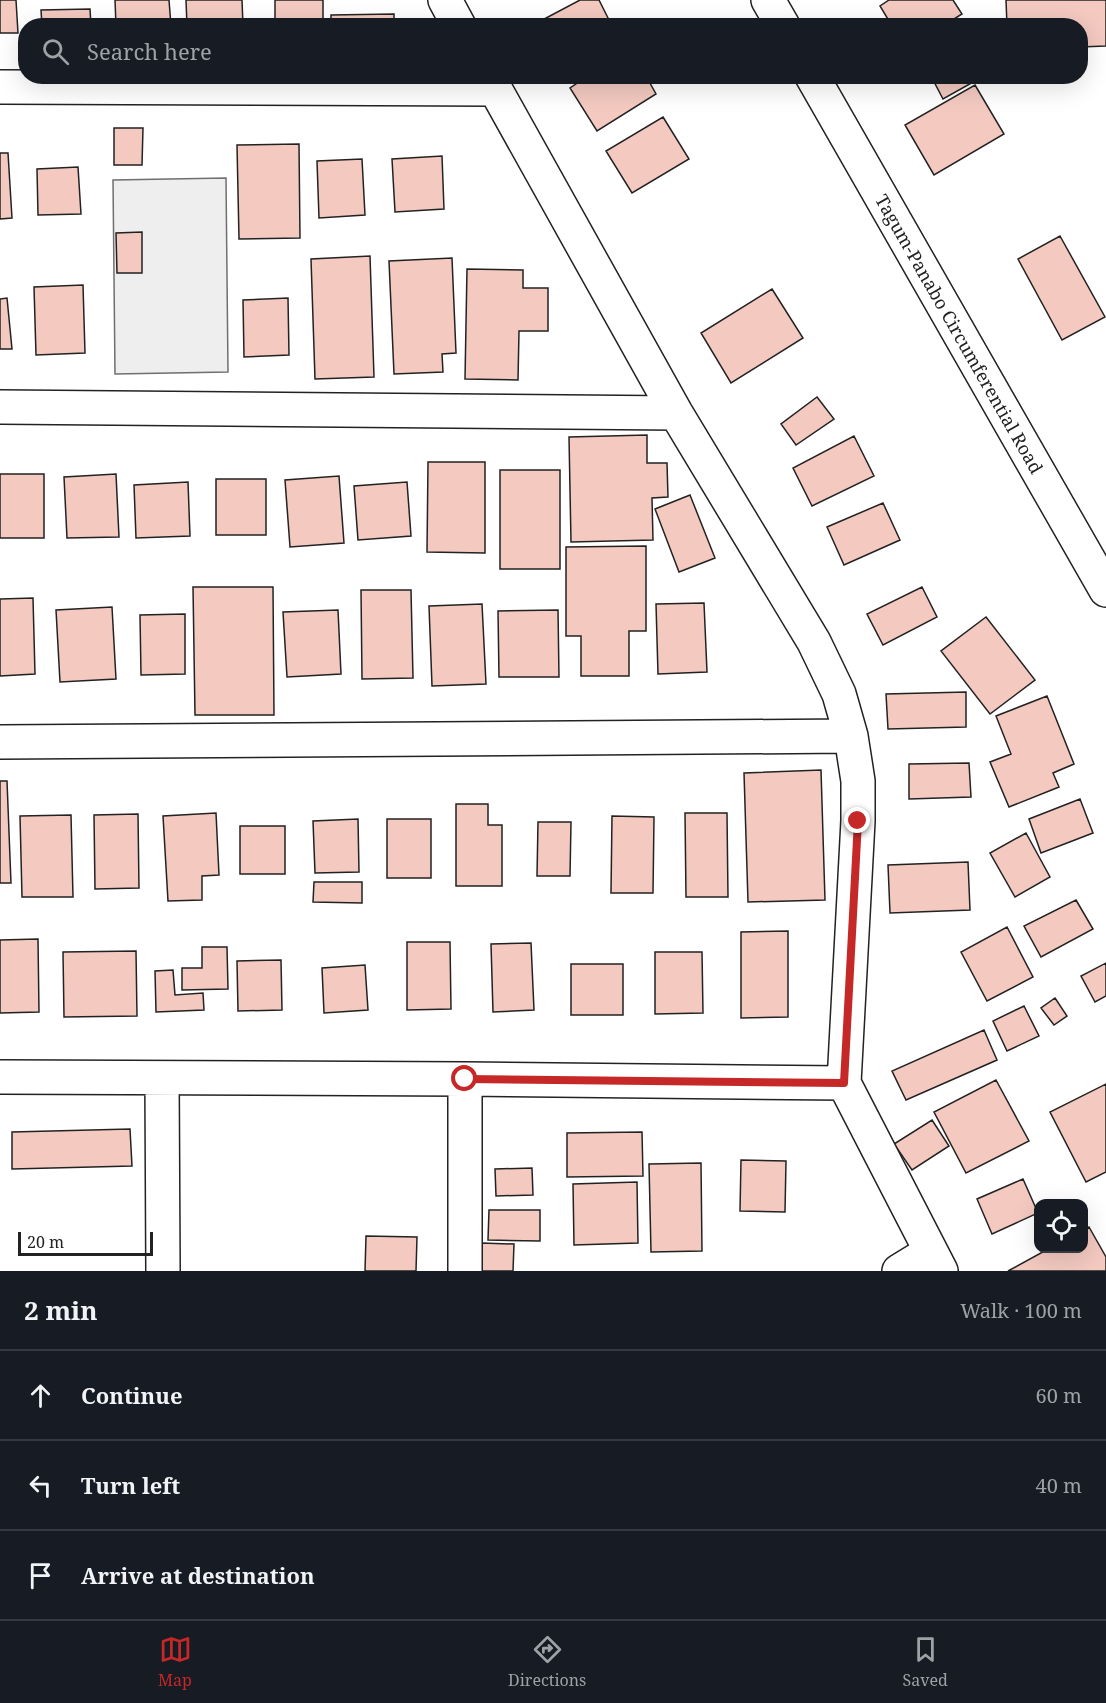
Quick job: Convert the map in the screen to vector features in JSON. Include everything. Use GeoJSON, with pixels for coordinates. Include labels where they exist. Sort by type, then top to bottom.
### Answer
{"type":"FeatureCollection","features":[{"type":"Feature","properties":{"kind":"street"},"geometry":{"type":"LineString","coordinates":[[445,0],[455,18]]}},
{"type":"Feature","properties":{"kind":"street"},"geometry":{"type":"LineString","coordinates":[[768,0],[778,18]]}},
{"type":"Feature","properties":{"kind":"street"},"geometry":{"type":"LineString","coordinates":[[0,87],[368,84]]}},
{"type":"Feature","properties":{"kind":"street"},"geometry":{"type":"LineString","coordinates":[[492,84],[676,413],[814,642],[839,694],[851,736],[858,781],[858,821],[844,1083],[935,1262],[899,1271]]}},
{"type":"Feature","properties":{"kind":"street","name":"Tagum-Panabo Circumferential Road"},"geometry":{"type":"LineString","coordinates":[[817,84],[1106,591]]}},
{"type":"Feature","properties":{"kind":"street"},"geometry":{"type":"LineString","coordinates":[[0,407],[676,413]]}},
{"type":"Feature","properties":{"kind":"street"},"geometry":{"type":"LineString","coordinates":[[0,742],[851,736]]}},
{"type":"Feature","properties":{"kind":"street"},"geometry":{"type":"LineString","coordinates":[[0,1077],[844,1083]]}},
{"type":"Feature","properties":{"kind":"street"},"geometry":{"type":"LineString","coordinates":[[162,1078],[163,1271]]}},
{"type":"Feature","properties":{"kind":"street"},"geometry":{"type":"LineString","coordinates":[[465,1079],[465,1271]]}},
{"type":"Feature","properties":{"kind":"shaded area"},"geometry":{"type":"Polygon","coordinates":[[[226,178],[228,372],[115,374],[113,180],[226,178]]]}},
{"type":"Feature","properties":{"kind":"building"},"geometry":{"type":"Polygon","coordinates":[[[0,0],[16,0],[18,33],[0,33],[0,0]]]}},
{"type":"Feature","properties":{"kind":"building"},"geometry":{"type":"Polygon","coordinates":[[[115,0],[169,0],[170,18],[116,18],[115,0]]]}},
{"type":"Feature","properties":{"kind":"building"},"geometry":{"type":"Polygon","coordinates":[[[186,0],[242,0],[243,18],[187,18],[186,0]]]}},
{"type":"Feature","properties":{"kind":"building"},"geometry":{"type":"Polygon","coordinates":[[[275,0],[323,0],[323,18],[275,18],[275,0]]]}},
{"type":"Feature","properties":{"kind":"building"},"geometry":{"type":"Polygon","coordinates":[[[580,0],[599,0],[608,18],[546,18],[580,0]]]}},
{"type":"Feature","properties":{"kind":"building"},"geometry":{"type":"Polygon","coordinates":[[[889,0],[953,0],[962,14],[956,18],[887,18],[880,6],[889,0]]]}},
{"type":"Feature","properties":{"kind":"building"},"geometry":{"type":"Polygon","coordinates":[[[1006,0],[1106,0],[1106,46],[1088,47],[1088,18],[1007,18],[1006,0]]]}},
{"type":"Feature","properties":{"kind":"building"},"geometry":{"type":"Polygon","coordinates":[[[90,9],[91,18],[42,18],[41,10],[90,9]]]}},
{"type":"Feature","properties":{"kind":"building"},"geometry":{"type":"Polygon","coordinates":[[[394,14],[394,18],[331,18],[331,15],[394,14]]]}},
{"type":"Feature","properties":{"kind":"building"},"geometry":{"type":"Polygon","coordinates":[[[576,84],[650,84],[656,94],[597,131],[570,88],[576,84]]]}},
{"type":"Feature","properties":{"kind":"building"},"geometry":{"type":"Polygon","coordinates":[[[935,84],[970,84],[943,99],[935,84]]]}},
{"type":"Feature","properties":{"kind":"building"},"geometry":{"type":"Polygon","coordinates":[[[975,85],[1004,134],[934,175],[905,125],[975,85]]]}},
{"type":"Feature","properties":{"kind":"building"},"geometry":{"type":"Polygon","coordinates":[[[663,117],[689,159],[632,193],[606,151],[663,117]]]}},
{"type":"Feature","properties":{"kind":"building"},"geometry":{"type":"Polygon","coordinates":[[[114,128],[143,128],[142,165],[114,165],[114,128]]]}},
{"type":"Feature","properties":{"kind":"building"},"geometry":{"type":"Polygon","coordinates":[[[299,144],[300,238],[239,239],[237,145],[299,144]]]}},
{"type":"Feature","properties":{"kind":"building"},"geometry":{"type":"Polygon","coordinates":[[[0,153],[8,153],[12,218],[0,219],[0,153]]]}},
{"type":"Feature","properties":{"kind":"building"},"geometry":{"type":"Polygon","coordinates":[[[442,156],[444,209],[395,212],[392,159],[442,156]]]}},
{"type":"Feature","properties":{"kind":"building"},"geometry":{"type":"Polygon","coordinates":[[[362,159],[365,215],[319,218],[317,161],[362,159]]]}},
{"type":"Feature","properties":{"kind":"building"},"geometry":{"type":"Polygon","coordinates":[[[78,167],[81,214],[38,215],[37,169],[78,167]]]}},
{"type":"Feature","properties":{"kind":"building"},"geometry":{"type":"Polygon","coordinates":[[[142,232],[142,273],[117,273],[116,233],[142,232]]]}},
{"type":"Feature","properties":{"kind":"building"},"geometry":{"type":"Polygon","coordinates":[[[1060,236],[1105,317],[1062,340],[1018,259],[1060,236]]]}},
{"type":"Feature","properties":{"kind":"building"},"geometry":{"type":"Polygon","coordinates":[[[370,256],[374,377],[315,379],[311,259],[370,256]]]}},
{"type":"Feature","properties":{"kind":"building"},"geometry":{"type":"Polygon","coordinates":[[[452,258],[456,353],[442,354],[443,372],[394,374],[389,261],[452,258]]]}},
{"type":"Feature","properties":{"kind":"building"},"geometry":{"type":"Polygon","coordinates":[[[467,269],[523,270],[523,288],[548,288],[548,331],[519,331],[518,380],[465,379],[467,269]]]}},
{"type":"Feature","properties":{"kind":"building"},"geometry":{"type":"Polygon","coordinates":[[[83,285],[85,353],[36,355],[34,287],[83,285]]]}},
{"type":"Feature","properties":{"kind":"building"},"geometry":{"type":"Polygon","coordinates":[[[772,289],[803,338],[731,383],[701,333],[772,289]]]}},
{"type":"Feature","properties":{"kind":"building"},"geometry":{"type":"Polygon","coordinates":[[[7,298],[12,349],[0,349],[0,299],[7,298]]]}},
{"type":"Feature","properties":{"kind":"building"},"geometry":{"type":"Polygon","coordinates":[[[288,298],[289,355],[244,357],[243,300],[288,298]]]}},
{"type":"Feature","properties":{"kind":"building"},"geometry":{"type":"Polygon","coordinates":[[[817,397],[834,419],[796,445],[781,424],[817,397]]]}},
{"type":"Feature","properties":{"kind":"building"},"geometry":{"type":"Polygon","coordinates":[[[647,435],[647,463],[667,463],[668,497],[652,498],[653,540],[571,542],[569,437],[647,435]]]}},
{"type":"Feature","properties":{"kind":"building"},"geometry":{"type":"Polygon","coordinates":[[[854,436],[874,476],[812,506],[793,468],[854,436]]]}},
{"type":"Feature","properties":{"kind":"building"},"geometry":{"type":"Polygon","coordinates":[[[428,462],[485,462],[485,553],[427,552],[428,462]]]}},
{"type":"Feature","properties":{"kind":"building"},"geometry":{"type":"Polygon","coordinates":[[[500,470],[560,470],[560,569],[500,569],[500,470]]]}},
{"type":"Feature","properties":{"kind":"building"},"geometry":{"type":"Polygon","coordinates":[[[0,474],[44,474],[44,538],[0,538],[0,474]]]}},
{"type":"Feature","properties":{"kind":"building"},"geometry":{"type":"Polygon","coordinates":[[[116,474],[119,537],[67,538],[64,477],[116,474]]]}},
{"type":"Feature","properties":{"kind":"building"},"geometry":{"type":"Polygon","coordinates":[[[339,476],[344,543],[290,547],[285,480],[339,476]]]}},
{"type":"Feature","properties":{"kind":"building"},"geometry":{"type":"Polygon","coordinates":[[[216,479],[266,479],[266,535],[216,535],[216,479]]]}},
{"type":"Feature","properties":{"kind":"building"},"geometry":{"type":"Polygon","coordinates":[[[188,482],[190,536],[136,538],[134,485],[188,482]]]}},
{"type":"Feature","properties":{"kind":"building"},"geometry":{"type":"Polygon","coordinates":[[[407,482],[411,536],[358,540],[354,486],[407,482]]]}},
{"type":"Feature","properties":{"kind":"building"},"geometry":{"type":"Polygon","coordinates":[[[690,495],[715,558],[679,572],[655,509],[690,495]]]}},
{"type":"Feature","properties":{"kind":"building"},"geometry":{"type":"Polygon","coordinates":[[[883,503],[900,540],[844,565],[827,527],[883,503]]]}},
{"type":"Feature","properties":{"kind":"building"},"geometry":{"type":"Polygon","coordinates":[[[646,546],[646,631],[629,631],[629,676],[581,676],[581,636],[566,636],[566,547],[646,546]]]}},
{"type":"Feature","properties":{"kind":"building"},"geometry":{"type":"Polygon","coordinates":[[[193,587],[273,587],[274,715],[195,715],[193,587]]]}},
{"type":"Feature","properties":{"kind":"building"},"geometry":{"type":"Polygon","coordinates":[[[922,587],[937,617],[883,645],[867,614],[922,587]]]}},
{"type":"Feature","properties":{"kind":"building"},"geometry":{"type":"Polygon","coordinates":[[[361,590],[411,590],[413,678],[362,679],[361,590]]]}},
{"type":"Feature","properties":{"kind":"building"},"geometry":{"type":"Polygon","coordinates":[[[33,598],[35,674],[0,676],[0,599],[33,598]]]}},
{"type":"Feature","properties":{"kind":"building"},"geometry":{"type":"Polygon","coordinates":[[[704,603],[707,672],[658,674],[656,604],[704,603]]]}},
{"type":"Feature","properties":{"kind":"building"},"geometry":{"type":"Polygon","coordinates":[[[482,604],[486,684],[432,686],[429,606],[482,604]]]}},
{"type":"Feature","properties":{"kind":"building"},"geometry":{"type":"Polygon","coordinates":[[[112,607],[116,679],[60,682],[56,610],[112,607]]]}},
{"type":"Feature","properties":{"kind":"building"},"geometry":{"type":"Polygon","coordinates":[[[338,610],[341,674],[287,677],[283,612],[338,610]]]}},
{"type":"Feature","properties":{"kind":"building"},"geometry":{"type":"Polygon","coordinates":[[[558,610],[559,677],[499,677],[498,611],[558,610]]]}},
{"type":"Feature","properties":{"kind":"building"},"geometry":{"type":"Polygon","coordinates":[[[185,614],[185,674],[141,675],[140,615],[185,614]]]}},
{"type":"Feature","properties":{"kind":"building"},"geometry":{"type":"Polygon","coordinates":[[[986,617],[1035,680],[990,714],[941,651],[986,617]]]}},
{"type":"Feature","properties":{"kind":"building"},"geometry":{"type":"Polygon","coordinates":[[[966,692],[966,727],[888,729],[886,694],[966,692]]]}},
{"type":"Feature","properties":{"kind":"building"},"geometry":{"type":"Polygon","coordinates":[[[1047,696],[1074,764],[1053,773],[1059,787],[1009,807],[990,762],[1011,754],[996,716],[1047,696]]]}},
{"type":"Feature","properties":{"kind":"building"},"geometry":{"type":"Polygon","coordinates":[[[969,763],[971,797],[909,799],[909,764],[969,763]]]}},
{"type":"Feature","properties":{"kind":"building"},"geometry":{"type":"Polygon","coordinates":[[[821,770],[825,900],[748,902],[744,773],[821,770]]]}},
{"type":"Feature","properties":{"kind":"building"},"geometry":{"type":"Polygon","coordinates":[[[0,781],[7,781],[11,883],[0,883],[0,781]]]}},
{"type":"Feature","properties":{"kind":"building"},"geometry":{"type":"Polygon","coordinates":[[[1080,799],[1093,833],[1041,853],[1029,819],[1080,799]]]}},
{"type":"Feature","properties":{"kind":"building"},"geometry":{"type":"Polygon","coordinates":[[[456,804],[488,804],[488,825],[502,825],[502,886],[456,886],[456,804]]]}},
{"type":"Feature","properties":{"kind":"building"},"geometry":{"type":"Polygon","coordinates":[[[216,813],[219,875],[202,876],[202,900],[168,901],[163,816],[216,813]]]}},
{"type":"Feature","properties":{"kind":"building"},"geometry":{"type":"Polygon","coordinates":[[[685,813],[727,813],[728,897],[686,897],[685,813]]]}},
{"type":"Feature","properties":{"kind":"building"},"geometry":{"type":"Polygon","coordinates":[[[138,814],[139,888],[95,889],[94,815],[138,814]]]}},
{"type":"Feature","properties":{"kind":"building"},"geometry":{"type":"Polygon","coordinates":[[[71,815],[73,897],[22,897],[20,816],[71,815]]]}},
{"type":"Feature","properties":{"kind":"building"},"geometry":{"type":"Polygon","coordinates":[[[612,816],[654,817],[653,893],[611,893],[612,816]]]}},
{"type":"Feature","properties":{"kind":"building"},"geometry":{"type":"Polygon","coordinates":[[[358,819],[359,872],[315,873],[313,821],[358,819]]]}},
{"type":"Feature","properties":{"kind":"building"},"geometry":{"type":"Polygon","coordinates":[[[387,819],[431,819],[431,878],[387,878],[387,819]]]}},
{"type":"Feature","properties":{"kind":"building"},"geometry":{"type":"Polygon","coordinates":[[[538,822],[571,822],[570,876],[537,876],[538,822]]]}},
{"type":"Feature","properties":{"kind":"building"},"geometry":{"type":"Polygon","coordinates":[[[240,826],[285,826],[285,874],[240,874],[240,826]]]}},
{"type":"Feature","properties":{"kind":"building"},"geometry":{"type":"Polygon","coordinates":[[[1026,833],[1050,877],[1015,897],[990,853],[1026,833]]]}},
{"type":"Feature","properties":{"kind":"building"},"geometry":{"type":"Polygon","coordinates":[[[968,862],[970,910],[890,913],[888,865],[968,862]]]}},
{"type":"Feature","properties":{"kind":"building"},"geometry":{"type":"Polygon","coordinates":[[[314,882],[362,882],[362,903],[313,902],[314,882]]]}},
{"type":"Feature","properties":{"kind":"building"},"geometry":{"type":"Polygon","coordinates":[[[1076,900],[1093,929],[1041,957],[1024,926],[1076,900]]]}},
{"type":"Feature","properties":{"kind":"building"},"geometry":{"type":"Polygon","coordinates":[[[1007,927],[1033,977],[987,1001],[961,952],[1007,927]]]}},
{"type":"Feature","properties":{"kind":"building"},"geometry":{"type":"Polygon","coordinates":[[[788,931],[788,1017],[741,1018],[741,932],[788,931]]]}},
{"type":"Feature","properties":{"kind":"building"},"geometry":{"type":"Polygon","coordinates":[[[38,939],[39,1012],[0,1013],[0,940],[38,939]]]}},
{"type":"Feature","properties":{"kind":"building"},"geometry":{"type":"Polygon","coordinates":[[[407,942],[450,942],[451,1009],[407,1010],[407,942]]]}},
{"type":"Feature","properties":{"kind":"building"},"geometry":{"type":"Polygon","coordinates":[[[531,943],[534,1010],[493,1012],[491,944],[531,943]]]}},
{"type":"Feature","properties":{"kind":"building"},"geometry":{"type":"Polygon","coordinates":[[[202,947],[227,947],[228,989],[182,990],[182,968],[202,968],[202,947]]]}},
{"type":"Feature","properties":{"kind":"building"},"geometry":{"type":"Polygon","coordinates":[[[136,951],[137,1016],[64,1017],[63,952],[136,951]]]}},
{"type":"Feature","properties":{"kind":"building"},"geometry":{"type":"Polygon","coordinates":[[[655,952],[702,952],[703,1013],[655,1014],[655,952]]]}},
{"type":"Feature","properties":{"kind":"building"},"geometry":{"type":"Polygon","coordinates":[[[281,960],[282,1010],[238,1011],[237,961],[281,960]]]}},
{"type":"Feature","properties":{"kind":"building"},"geometry":{"type":"Polygon","coordinates":[[[1106,963],[1106,996],[1095,1002],[1081,976],[1106,963]]]}},
{"type":"Feature","properties":{"kind":"building"},"geometry":{"type":"Polygon","coordinates":[[[571,964],[623,964],[623,1015],[571,1015],[571,964]]]}},
{"type":"Feature","properties":{"kind":"building"},"geometry":{"type":"Polygon","coordinates":[[[365,965],[368,1010],[324,1013],[322,968],[365,965]]]}},
{"type":"Feature","properties":{"kind":"building"},"geometry":{"type":"Polygon","coordinates":[[[173,970],[175,995],[203,993],[204,1010],[156,1012],[155,971],[173,970]]]}},
{"type":"Feature","properties":{"kind":"building"},"geometry":{"type":"Polygon","coordinates":[[[1055,998],[1067,1016],[1054,1025],[1041,1008],[1055,998]]]}},
{"type":"Feature","properties":{"kind":"building"},"geometry":{"type":"Polygon","coordinates":[[[1024,1006],[1039,1036],[1007,1051],[993,1021],[1024,1006]]]}},
{"type":"Feature","properties":{"kind":"building"},"geometry":{"type":"Polygon","coordinates":[[[984,1030],[997,1060],[906,1100],[892,1071],[984,1030]]]}},
{"type":"Feature","properties":{"kind":"building"},"geometry":{"type":"Polygon","coordinates":[[[996,1080],[1029,1141],[966,1173],[934,1112],[996,1080]]]}},
{"type":"Feature","properties":{"kind":"building"},"geometry":{"type":"Polygon","coordinates":[[[1106,1084],[1106,1172],[1086,1182],[1050,1112],[1106,1084]]]}},
{"type":"Feature","properties":{"kind":"building"},"geometry":{"type":"Polygon","coordinates":[[[932,1120],[949,1146],[912,1170],[894,1144],[932,1120]]]}},
{"type":"Feature","properties":{"kind":"building"},"geometry":{"type":"Polygon","coordinates":[[[130,1129],[132,1166],[12,1169],[12,1132],[130,1129]]]}},
{"type":"Feature","properties":{"kind":"building"},"geometry":{"type":"Polygon","coordinates":[[[642,1132],[643,1176],[567,1177],[567,1133],[642,1132]]]}},
{"type":"Feature","properties":{"kind":"building"},"geometry":{"type":"Polygon","coordinates":[[[741,1160],[786,1161],[785,1212],[740,1211],[741,1160]]]}},
{"type":"Feature","properties":{"kind":"building"},"geometry":{"type":"Polygon","coordinates":[[[701,1163],[702,1251],[651,1252],[649,1164],[701,1163]]]}},
{"type":"Feature","properties":{"kind":"building"},"geometry":{"type":"Polygon","coordinates":[[[532,1168],[533,1195],[496,1196],[495,1169],[532,1168]]]}},
{"type":"Feature","properties":{"kind":"building"},"geometry":{"type":"Polygon","coordinates":[[[1023,1179],[1034,1204],[1034,1215],[992,1234],[977,1199],[1023,1179]]]}},
{"type":"Feature","properties":{"kind":"building"},"geometry":{"type":"Polygon","coordinates":[[[637,1182],[638,1243],[574,1245],[573,1184],[637,1182]]]}},
{"type":"Feature","properties":{"kind":"building"},"geometry":{"type":"Polygon","coordinates":[[[489,1210],[540,1210],[540,1241],[488,1240],[489,1210]]]}},
{"type":"Feature","properties":{"kind":"building"},"geometry":{"type":"Polygon","coordinates":[[[1088,1228],[1106,1257],[1106,1271],[1008,1271],[1041,1253],[1088,1253],[1088,1228]]]}},
{"type":"Feature","properties":{"kind":"building"},"geometry":{"type":"Polygon","coordinates":[[[366,1236],[417,1237],[416,1271],[365,1271],[366,1236]]]}},
{"type":"Feature","properties":{"kind":"building"},"geometry":{"type":"Polygon","coordinates":[[[481,1243],[514,1244],[513,1271],[480,1271],[481,1243]]]}},
{"type":"Feature","properties":{"kind":"route"},"geometry":{"type":"LineString","coordinates":[[465,1079],[844,1083],[858,821]]}}]}
